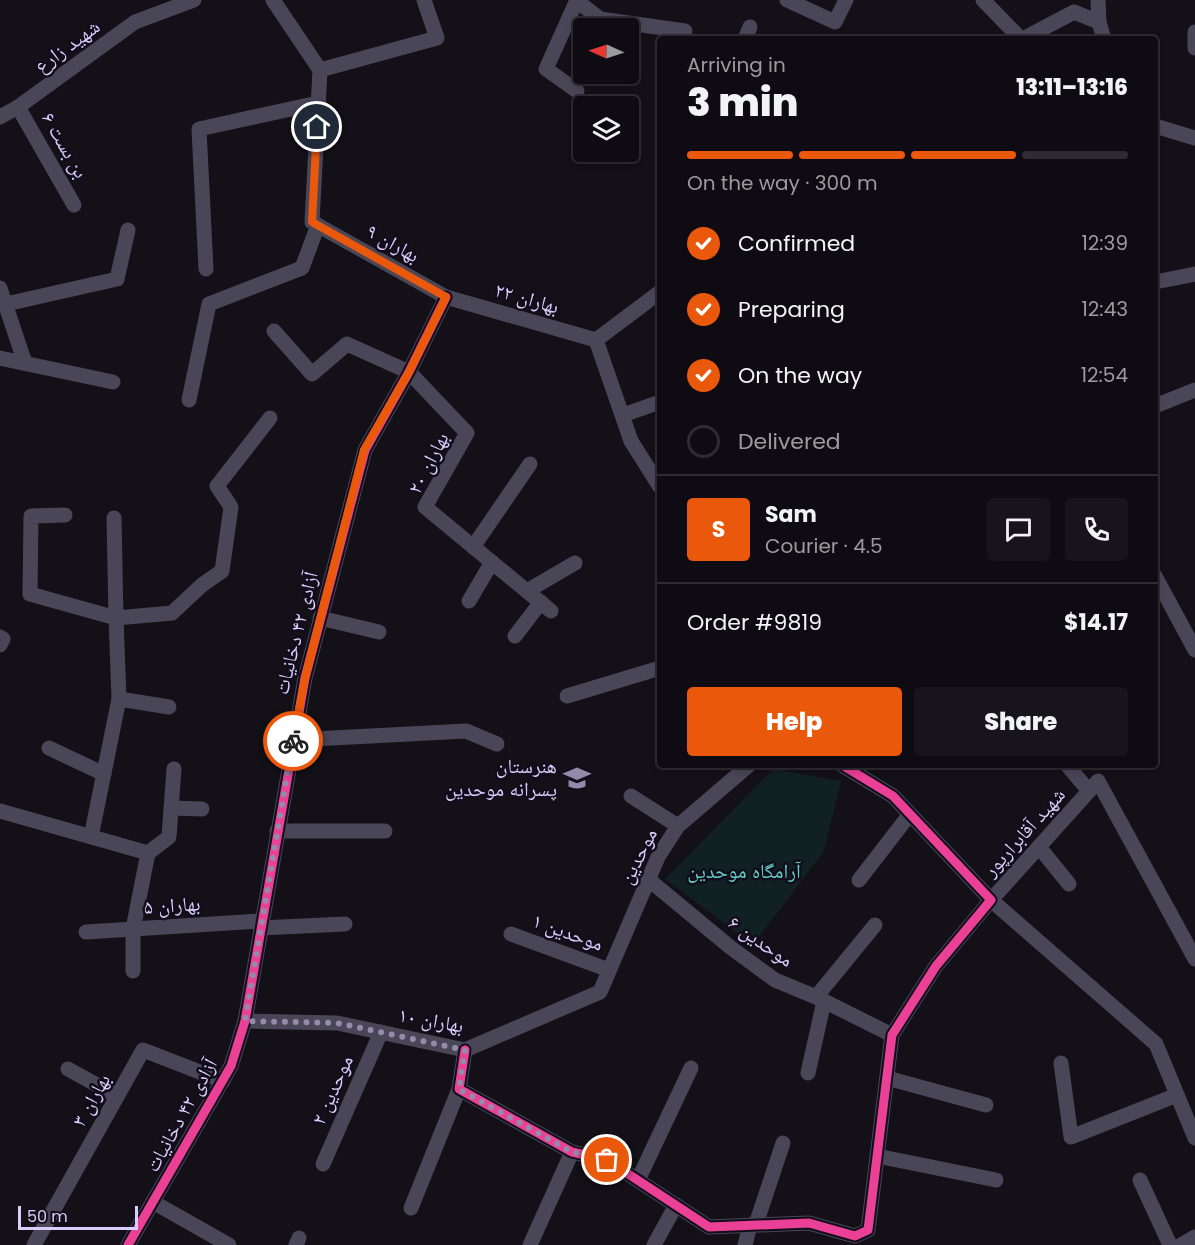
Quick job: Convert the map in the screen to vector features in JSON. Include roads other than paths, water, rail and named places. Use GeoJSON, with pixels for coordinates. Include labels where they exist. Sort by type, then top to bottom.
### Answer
{"type":"FeatureCollection","features":[{"type":"Feature","properties":{"kind":"street","name":"شهید زارع"},"geometry":{"type":"LineString","coordinates":[[0,117],[135,22],[194,0]]}},
{"type":"Feature","properties":{"kind":"street"},"geometry":{"type":"LineString","coordinates":[[189,400],[209,304],[302,268],[318,225],[312,222],[320,70],[273,0]]}},
{"type":"Feature","properties":{"kind":"street"},"geometry":{"type":"LineString","coordinates":[[320,70],[437,38],[424,0]]}},
{"type":"Feature","properties":{"kind":"street"},"geometry":{"type":"LineString","coordinates":[[787,0],[835,22],[846,0]]}},
{"type":"Feature","properties":{"kind":"street"},"geometry":{"type":"LineString","coordinates":[[983,0],[1019,36]]}},
{"type":"Feature","properties":{"kind":"street"},"geometry":{"type":"LineString","coordinates":[[1098,0],[1099,22],[1103,36]]}},
{"type":"Feature","properties":{"kind":"street"},"geometry":{"type":"LineString","coordinates":[[577,91],[546,69],[577,1],[600,19],[685,31],[684,36]]}},
{"type":"Feature","properties":{"kind":"street"},"geometry":{"type":"LineString","coordinates":[[1028,36],[1074,12],[1099,22]]}},
{"type":"Feature","properties":{"kind":"street"},"geometry":{"type":"LineString","coordinates":[[1195,32],[1195,48]]}},
{"type":"Feature","properties":{"kind":"street"},"geometry":{"type":"LineString","coordinates":[[206,269],[199,129],[318,103]]}},
{"type":"Feature","properties":{"kind":"street","name":"بن بست ۶"},"geometry":{"type":"LineString","coordinates":[[18,106],[74,205]]}},
{"type":"Feature","properties":{"kind":"street"},"geometry":{"type":"LineString","coordinates":[[1158,127],[1195,138]]}},
{"type":"Feature","properties":{"kind":"street","name":"بهاران ۹"},"geometry":{"type":"LineString","coordinates":[[318,225],[446,297]]}},
{"type":"Feature","properties":{"kind":"street"},"geometry":{"type":"LineString","coordinates":[[6,304],[117,279],[128,230]]}},
{"type":"Feature","properties":{"kind":"street"},"geometry":{"type":"LineString","coordinates":[[1158,281],[1195,274]]}},
{"type":"Feature","properties":{"kind":"street"},"geometry":{"type":"LineString","coordinates":[[0,288],[25,363]]}},
{"type":"Feature","properties":{"kind":"street"},"geometry":{"type":"LineString","coordinates":[[657,294],[596,340],[631,441],[657,482]]}},
{"type":"Feature","properties":{"kind":"street","name":"بهاران ۲۲"},"geometry":{"type":"LineString","coordinates":[[446,297],[596,340]]}},
{"type":"Feature","properties":{"kind":"street","name":"آزادی ۴۲ دخانیات"},"geometry":{"type":"LineString","coordinates":[[128,1245],[231,1066],[245,1021],[305,678],[364,450],[409,372],[446,297]]}},
{"type":"Feature","properties":{"kind":"street"},"geometry":{"type":"LineString","coordinates":[[274,332],[312,374],[346,344],[409,372]]}},
{"type":"Feature","properties":{"kind":"street"},"geometry":{"type":"LineString","coordinates":[[0,358],[113,382]]}},
{"type":"Feature","properties":{"kind":"street","name":"بهاران ۲۰"},"geometry":{"type":"LineString","coordinates":[[409,372],[468,433],[425,507],[546,606],[515,636]]}},
{"type":"Feature","properties":{"kind":"street"},"geometry":{"type":"LineString","coordinates":[[1158,405],[1195,390]]}},
{"type":"Feature","properties":{"kind":"street"},"geometry":{"type":"LineString","coordinates":[[623,415],[657,403]]}},
{"type":"Feature","properties":{"kind":"street"},"geometry":{"type":"LineString","coordinates":[[65,515],[32,516],[30,594],[116,618],[172,613],[202,585],[222,571],[231,507],[217,486],[270,418]]}},
{"type":"Feature","properties":{"kind":"street"},"geometry":{"type":"LineString","coordinates":[[473,546],[530,464]]}},
{"type":"Feature","properties":{"kind":"street"},"geometry":{"type":"LineString","coordinates":[[91,837],[119,699],[114,518]]}},
{"type":"Feature","properties":{"kind":"street"},"geometry":{"type":"LineString","coordinates":[[469,601],[492,562]]}},
{"type":"Feature","properties":{"kind":"street"},"geometry":{"type":"LineString","coordinates":[[527,591],[575,563]]}},
{"type":"Feature","properties":{"kind":"street"},"geometry":{"type":"LineString","coordinates":[[1158,582],[1195,650]]}},
{"type":"Feature","properties":{"kind":"street"},"geometry":{"type":"LineString","coordinates":[[320,618],[379,632]]}},
{"type":"Feature","properties":{"kind":"street"},"geometry":{"type":"LineString","coordinates":[[0,638],[3,639],[0,645]]}},
{"type":"Feature","properties":{"kind":"street"},"geometry":{"type":"LineString","coordinates":[[567,696],[657,669]]}},
{"type":"Feature","properties":{"kind":"street"},"geometry":{"type":"LineString","coordinates":[[119,699],[169,708]]}},
{"type":"Feature","properties":{"kind":"street"},"geometry":{"type":"LineString","coordinates":[[294,740],[466,731],[497,744]]}},
{"type":"Feature","properties":{"kind":"street"},"geometry":{"type":"LineString","coordinates":[[49,748],[104,774]]}},
{"type":"Feature","properties":{"kind":"street","name":"موحدین"},"geometry":{"type":"LineString","coordinates":[[600,992],[658,857],[678,826],[746,768]]}},
{"type":"Feature","properties":{"kind":"street"},"geometry":{"type":"LineString","coordinates":[[847,768],[893,796],[991,900],[1156,1044],[1195,1138]]}},
{"type":"Feature","properties":{"kind":"street"},"geometry":{"type":"LineString","coordinates":[[1070,768],[1089,791]]}},
{"type":"Feature","properties":{"kind":"street"},"geometry":{"type":"LineString","coordinates":[[133,971],[133,929],[148,853],[169,837],[174,769]]}},
{"type":"Feature","properties":{"kind":"street","name":"شهید آقابرارپور"},"geometry":{"type":"LineString","coordinates":[[892,1035],[936,966],[991,900],[1098,781],[1195,959]]}},
{"type":"Feature","properties":{"kind":"street"},"geometry":{"type":"LineString","coordinates":[[631,796],[678,826]]}},
{"type":"Feature","properties":{"kind":"street"},"geometry":{"type":"LineString","coordinates":[[171,808],[202,809]]}},
{"type":"Feature","properties":{"kind":"street"},"geometry":{"type":"LineString","coordinates":[[0,811],[148,853]]}},
{"type":"Feature","properties":{"kind":"street"},"geometry":{"type":"LineString","coordinates":[[859,880],[910,814]]}},
{"type":"Feature","properties":{"kind":"street"},"geometry":{"type":"LineString","coordinates":[[277,831],[385,831]]}},
{"type":"Feature","properties":{"kind":"street"},"geometry":{"type":"LineString","coordinates":[[1039,847],[1069,884]]}},
{"type":"Feature","properties":{"kind":"street","name":"موحدین ۶"},"geometry":{"type":"LineString","coordinates":[[648,879],[775,980],[820,999],[892,1035]]}},
{"type":"Feature","properties":{"kind":"street","name":"بهاران ۵"},"geometry":{"type":"LineString","coordinates":[[86,932],[261,924],[345,924]]}},
{"type":"Feature","properties":{"kind":"street"},"geometry":{"type":"LineString","coordinates":[[808,1073],[820,999],[875,925]]}},
{"type":"Feature","properties":{"kind":"street","name":"موحدین ۱"},"geometry":{"type":"LineString","coordinates":[[511,934],[609,970]]}},
{"type":"Feature","properties":{"kind":"street","name":"بهاران ۱۰"},"geometry":{"type":"LineString","coordinates":[[245,1021],[337,1023],[465,1050],[600,992]]}},
{"type":"Feature","properties":{"kind":"street","name":"موحدین ۲"},"geometry":{"type":"LineString","coordinates":[[323,1164],[381,1032]]}},
{"type":"Feature","properties":{"kind":"street"},"geometry":{"type":"LineString","coordinates":[[459,1089],[572,1152],[607,1160],[709,1227],[809,1223],[852,1239],[868,1230],[892,1035]]}},
{"type":"Feature","properties":{"kind":"street","name":"بهاران ۳"},"geometry":{"type":"LineString","coordinates":[[34,1245],[143,1050],[222,1081]]}},
{"type":"Feature","properties":{"kind":"street"},"geometry":{"type":"LineString","coordinates":[[411,1208],[459,1089],[465,1050]]}},
{"type":"Feature","properties":{"kind":"street"},"geometry":{"type":"LineString","coordinates":[[1061,1063],[1071,1137],[1177,1095]]}},
{"type":"Feature","properties":{"kind":"street"},"geometry":{"type":"LineString","coordinates":[[638,1180],[692,1068]]}},
{"type":"Feature","properties":{"kind":"street"},"geometry":{"type":"LineString","coordinates":[[68,1069],[117,1096]]}},
{"type":"Feature","properties":{"kind":"street"},"geometry":{"type":"LineString","coordinates":[[887,1078],[986,1105]]}},
{"type":"Feature","properties":{"kind":"street"},"geometry":{"type":"LineString","coordinates":[[745,1245],[783,1143]]}},
{"type":"Feature","properties":{"kind":"street"},"geometry":{"type":"LineString","coordinates":[[530,1245],[572,1152]]}},
{"type":"Feature","properties":{"kind":"street"},"geometry":{"type":"LineString","coordinates":[[877,1156],[996,1180]]}},
{"type":"Feature","properties":{"kind":"street"},"geometry":{"type":"LineString","coordinates":[[1140,1180],[1170,1245]]}},
{"type":"Feature","properties":{"kind":"street"},"geometry":{"type":"LineString","coordinates":[[153,1202],[230,1245]]}},
{"type":"Feature","properties":{"kind":"street"},"geometry":{"type":"LineString","coordinates":[[654,1245],[676,1205]]}},
{"type":"Feature","properties":{"kind":"street"},"geometry":{"type":"LineString","coordinates":[[1181,1245],[1195,1237]]}},
{"type":"Feature","properties":{"kind":"place","name":"هنرستان پسرانه موحدین"},"geometry":{"type":"Point","coordinates":[577,778]}},
{"type":"Feature","properties":{"kind":"park label","name":"آرامگاه موحدین"},"geometry":{"type":"Point","coordinates":[744,871]}}]}
